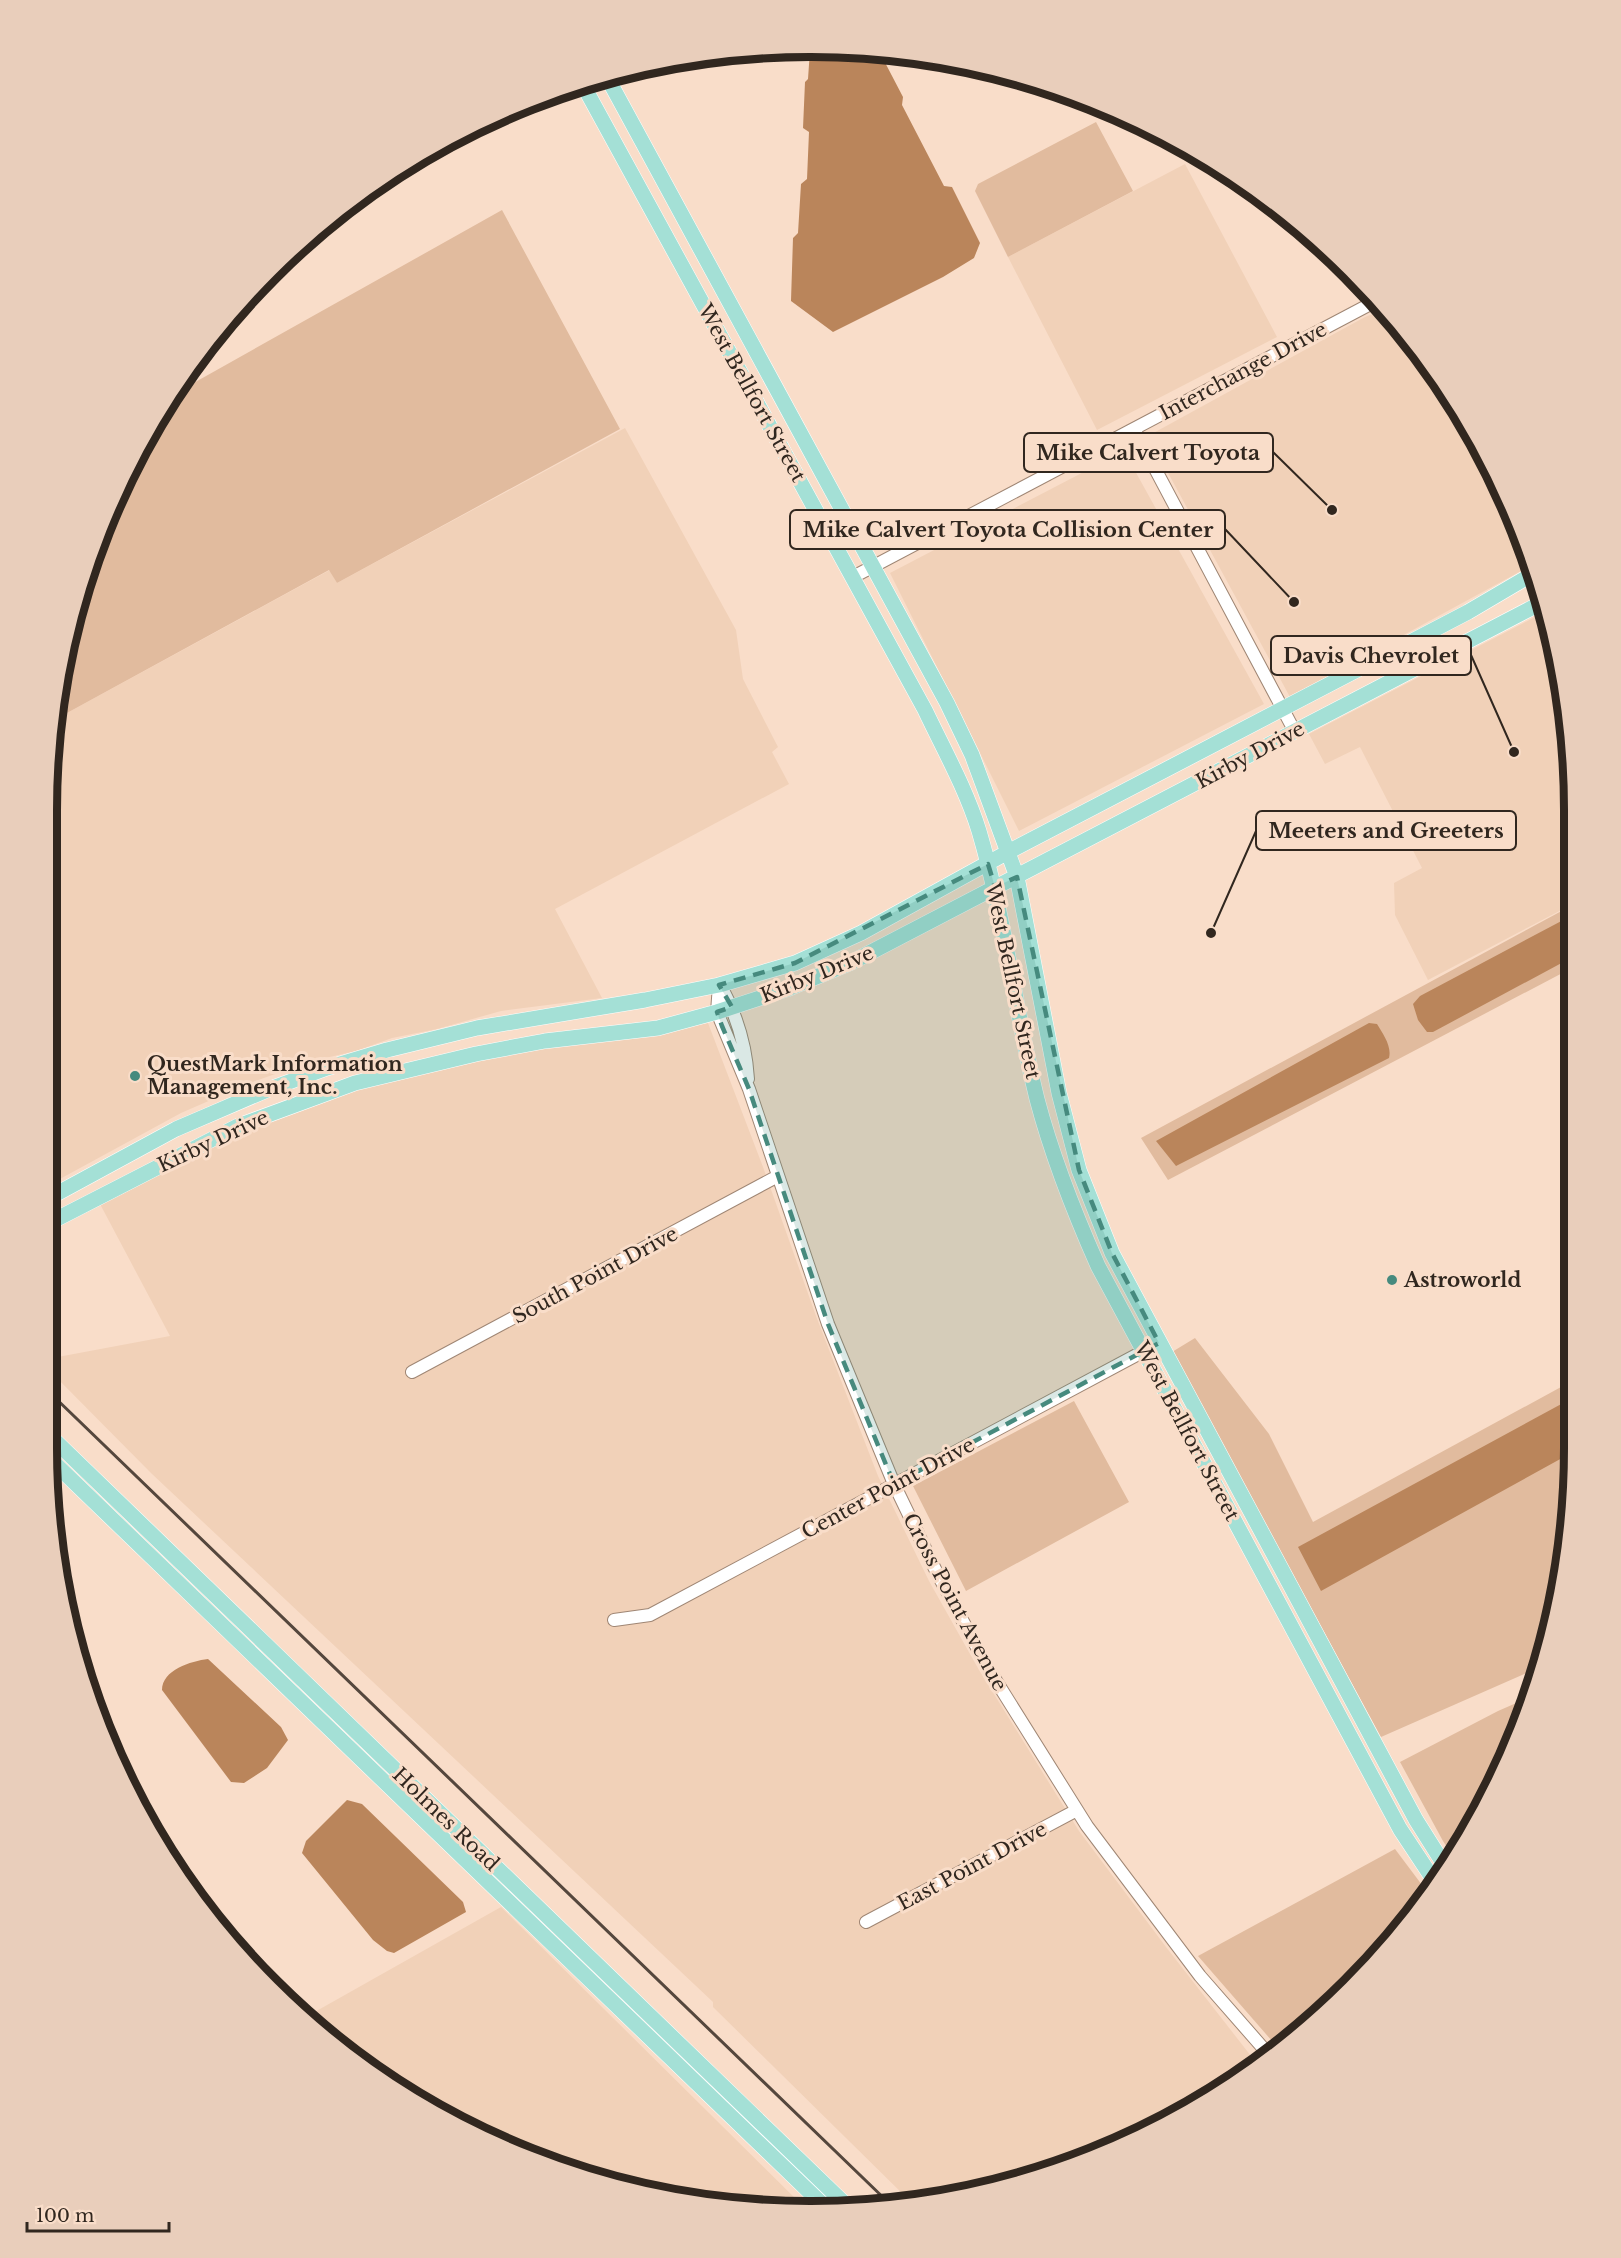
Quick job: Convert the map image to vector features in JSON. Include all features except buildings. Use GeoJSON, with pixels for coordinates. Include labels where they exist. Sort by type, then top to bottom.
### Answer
{"type":"FeatureCollection","features":[{"type":"Feature","properties":{"kind":"main road","name":"West Bellfort Street"},"geometry":{"type":"LineString","coordinates":[[611,84],[947,703],[972,754],[1017,877],[1059,1092],[1079,1170],[1094,1211],[1112,1253],[1159,1343],[1416,1820],[1441,1860]]}},
{"type":"Feature","properties":{"kind":"main road","name":"West Bellfort Street"},"geometry":{"type":"LineString","coordinates":[[587,91],[925,710],[966,797],[988,864],[995,888],[1037,1099],[1076,1216],[1098,1266],[1400,1829],[1430,1875]]}},
{"type":"Feature","properties":{"kind":"main road"},"geometry":{"type":"LineString","coordinates":[[643,193],[664,183]]}},
{"type":"Feature","properties":{"kind":"main road"},"geometry":{"type":"LineString","coordinates":[[710,316],[730,305]]}},
{"type":"Feature","properties":{"kind":"main road"},"geometry":{"type":"LineString","coordinates":[[775,435],[795,424]]}},
{"type":"Feature","properties":{"kind":"main road","name":"Kirby Drive"},"geometry":{"type":"LineString","coordinates":[[57,1193],[176,1129],[267,1090],[387,1050],[477,1028],[645,1000],[719,985],[795,963],[861,933],[1008,852],[1468,612],[1527,577]]}},
{"type":"Feature","properties":{"kind":"main road","name":"Kirby Drive"},"geometry":{"type":"LineString","coordinates":[[57,1218],[238,1126],[355,1083],[476,1054],[545,1041],[658,1028],[787,989],[852,962],[1535,606]]}},
{"type":"Feature","properties":{"kind":"main road"},"geometry":{"type":"LineString","coordinates":[[1468,612],[1480,635]]}},
{"type":"Feature","properties":{"kind":"main road"},"geometry":{"type":"LineString","coordinates":[[925,710],[947,703]]}},
{"type":"Feature","properties":{"kind":"main road"},"geometry":{"type":"LineString","coordinates":[[960,905],[975,903],[985,906],[992,911],[1003,928]]}},
{"type":"Feature","properties":{"kind":"main road"},"geometry":{"type":"LineString","coordinates":[[541,1017],[545,1041]]}},
{"type":"Feature","properties":{"kind":"main road"},"geometry":{"type":"LineString","coordinates":[[387,1050],[394,1073]]}},
{"type":"Feature","properties":{"kind":"main road"},"geometry":{"type":"LineString","coordinates":[[267,1090],[276,1112]]}},
{"type":"Feature","properties":{"kind":"main road"},"geometry":{"type":"LineString","coordinates":[[1037,1099],[1059,1092]]}},
{"type":"Feature","properties":{"kind":"main road"},"geometry":{"type":"LineString","coordinates":[[94,1173],[104,1193]]}},
{"type":"Feature","properties":{"kind":"main road","name":"Holmes Road"},"geometry":{"type":"LineString","coordinates":[[57,1443],[354,1730],[546,1926],[744,2118],[819,2201]]}},
{"type":"Feature","properties":{"kind":"main road"},"geometry":{"type":"LineString","coordinates":[[61,1470],[72,1457]]}},
{"type":"Feature","properties":{"kind":"main road","name":"Holmes Road"},"geometry":{"type":"LineString","coordinates":[[58,1467],[343,1742],[546,1926]]}},
{"type":"Feature","properties":{"kind":"main road"},"geometry":{"type":"LineString","coordinates":[[343,1742],[354,1730]]}},
{"type":"Feature","properties":{"kind":"main road","name":"Holmes Road"},"geometry":{"type":"LineString","coordinates":[[744,2118],[840,2200]]}},
{"type":"Feature","properties":{"kind":"street","name":"Interchange Drive"},"geometry":{"type":"LineString","coordinates":[[853,577],[1369,305]]}},
{"type":"Feature","properties":{"kind":"street"},"geometry":{"type":"LineString","coordinates":[[1134,429],[1295,732]]}},
{"type":"Feature","properties":{"kind":"street","name":"Cross Point Avenue"},"geometry":{"type":"LineString","coordinates":[[719,985],[732,1007],[747,1066],[749,1089]]}},
{"type":"Feature","properties":{"kind":"street","name":"Cross Point Avenue"},"geometry":{"type":"LineString","coordinates":[[719,985],[717,1012],[749,1089],[828,1324],[894,1484],[937,1573],[988,1668],[1109,1858],[1200,1976],[1264,2049]]}},
{"type":"Feature","properties":{"kind":"street","name":"South Point Drive"},"geometry":{"type":"LineString","coordinates":[[412,1372],[778,1176]]}},
{"type":"Feature","properties":{"kind":"street","name":"Center Point Drive"},"geometry":{"type":"LineString","coordinates":[[614,1620],[650,1615],[1159,1343]]}},
{"type":"Feature","properties":{"kind":"street","name":"East Point Drive"},"geometry":{"type":"LineString","coordinates":[[866,1922],[1077,1810]]}},
{"type":"Feature","properties":{"kind":"highlighted area"},"geometry":{"type":"Polygon","coordinates":[[[988,864],[995,887],[1017,877],[1079,1170],[1112,1253],[1159,1343],[894,1484],[828,1324],[749,1089],[717,1012],[732,1007],[719,985],[795,963],[988,864]]]}},
{"type":"Feature","properties":{"kind":"shaded area"},"geometry":{"type":"Polygon","coordinates":[[[810,57],[884,61],[903,97],[902,105],[944,186],[952,187],[980,243],[974,258],[943,277],[833,332],[791,301],[793,238],[798,233],[801,184],[807,179],[809,132],[803,128],[805,82],[808,79],[810,57]]]}},
{"type":"Feature","properties":{"kind":"shaded area"},"geometry":{"type":"Polygon","coordinates":[[[1096,122],[1133,191],[1008,257],[975,191],[978,184],[1096,122]]]}},
{"type":"Feature","properties":{"kind":"shaded area"},"geometry":{"type":"Polygon","coordinates":[[[1185,164],[1277,337],[1097,430],[1008,257],[1185,164]]]}},
{"type":"Feature","properties":{"kind":"shaded area"},"geometry":{"type":"Polygon","coordinates":[[[502,210],[620,429],[337,583],[329,570],[63,715],[71,663],[83,615],[114,522],[158,434],[188,386],[502,210]]]}},
{"type":"Feature","properties":{"kind":"shaded area"},"geometry":{"type":"Polygon","coordinates":[[[1376,313],[1437,392],[1486,477],[1507,522],[1524,569],[1290,697],[1148,436],[1376,313]]]}},
{"type":"Feature","properties":{"kind":"shaded area"},"geometry":{"type":"Polygon","coordinates":[[[625,428],[736,630],[743,679],[778,747],[772,752],[789,784],[555,909],[602,998],[501,1011],[312,1061],[250,1083],[181,1113],[57,1181],[57,810],[63,715],[330,570],[337,583],[625,428]]]}},
{"type":"Feature","properties":{"kind":"shaded area"},"geometry":{"type":"Polygon","coordinates":[[[1124,451],[1264,704],[1019,831],[890,573],[1124,451]]]}},
{"type":"Feature","properties":{"kind":"shaded area"},"geometry":{"type":"Polygon","coordinates":[[[1538,616],[1550,663],[1558,712],[1564,810],[1564,909],[1428,980],[1395,915],[1394,883],[1422,868],[1360,747],[1325,764],[1309,734],[1538,616]]]}},
{"type":"Feature","properties":{"kind":"shaded area"},"geometry":{"type":"Polygon","coordinates":[[[1564,910],[1564,972],[1168,1180],[1141,1138],[1564,910]]]}},
{"type":"Feature","properties":{"kind":"shaded area"},"geometry":{"type":"Polygon","coordinates":[[[1564,920],[1564,962],[1433,1032],[1427,1032],[1418,1020],[1413,1004],[1420,996],[1564,920]]]}},
{"type":"Feature","properties":{"kind":"shaded area"},"geometry":{"type":"Polygon","coordinates":[[[708,1023],[763,1167],[816,1316],[878,1476],[929,1581],[979,1670],[1079,1831],[1252,2057],[1229,2074],[1187,2100],[1099,2144],[1006,2175],[958,2187],[904,2195],[713,2007],[713,2002],[151,1473],[57,1378],[57,1357],[170,1336],[100,1204],[197,1154],[270,1121],[369,1086],[525,1049],[708,1023]]]}},
{"type":"Feature","properties":{"kind":"shaded area"},"geometry":{"type":"Polygon","coordinates":[[[1369,1023],[1377,1024],[1384,1036],[1389,1049],[1389,1058],[1176,1166],[1156,1141],[1369,1023]]]}},
{"type":"Feature","properties":{"kind":"shaded area"},"geometry":{"type":"Polygon","coordinates":[[[1195,1338],[1269,1434],[1313,1522],[1564,1385],[1564,1447],[1558,1546],[1550,1595],[1529,1672],[1381,1737],[1172,1352],[1195,1338]]]}},
{"type":"Feature","properties":{"kind":"shaded area"},"geometry":{"type":"Polygon","coordinates":[[[1074,1401],[1129,1502],[966,1591],[913,1486],[1074,1401]]]}},
{"type":"Feature","properties":{"kind":"shaded area"},"geometry":{"type":"Polygon","coordinates":[[[1564,1403],[1564,1457],[1321,1591],[1298,1547],[1564,1403]]]}},
{"type":"Feature","properties":{"kind":"shaded area"},"geometry":{"type":"Polygon","coordinates":[[[208,1659],[281,1727],[288,1740],[267,1768],[244,1783],[231,1782],[162,1690],[163,1683],[172,1672],[186,1664],[208,1659]]]}},
{"type":"Feature","properties":{"kind":"shaded area"},"geometry":{"type":"Polygon","coordinates":[[[1520,1702],[1486,1781],[1448,1849],[1400,1762],[1520,1702]]]}},
{"type":"Feature","properties":{"kind":"shaded area"},"geometry":{"type":"Polygon","coordinates":[[[347,1800],[362,1804],[463,1902],[466,1912],[394,1953],[387,1951],[373,1940],[302,1853],[306,1841],[347,1800]]]}},
{"type":"Feature","properties":{"kind":"shaded area"},"geometry":{"type":"Polygon","coordinates":[[[1395,1849],[1423,1886],[1377,1944],[1343,1980],[1273,2042],[1198,1956],[1395,1849]]]}},
{"type":"Feature","properties":{"kind":"shaded area"},"geometry":{"type":"Polygon","coordinates":[[[501,1907],[797,2200],[712,2195],[663,2187],[568,2161],[522,2144],[434,2100],[392,2074],[313,2013],[501,1907]]]}},
{"type":"Feature","properties":{"kind":"railway"},"geometry":{"type":"LineString","coordinates":[[57,1400],[883,2197]]}},
{"type":"Feature","properties":{"kind":"place","name":"Mike Calvert Toyota"},"geometry":{"type":"Point","coordinates":[1332,510]}},
{"type":"Feature","properties":{"kind":"place","name":"Mike Calvert Toyota Collision Center"},"geometry":{"type":"Point","coordinates":[1294,602]}},
{"type":"Feature","properties":{"kind":"place","name":"Davis Chevrolet"},"geometry":{"type":"Point","coordinates":[1514,752]}},
{"type":"Feature","properties":{"kind":"place","name":"Meeters and Greeters"},"geometry":{"type":"Point","coordinates":[1211,933]}},
{"type":"Feature","properties":{"kind":"place","name":"QuestMark Information Management, Inc."},"geometry":{"type":"Point","coordinates":[135,1076]}},
{"type":"Feature","properties":{"kind":"place","name":"Astroworld"},"geometry":{"type":"Point","coordinates":[1392,1280]}}]}
